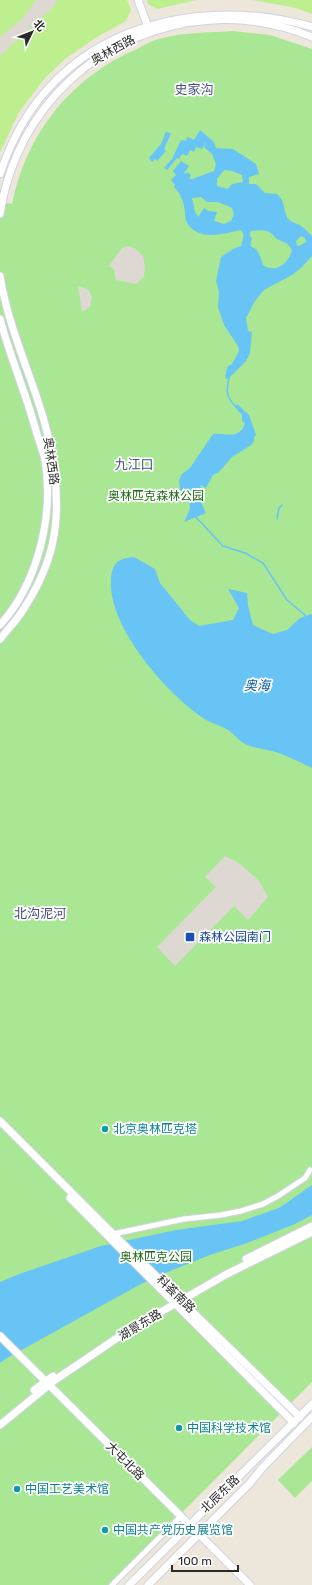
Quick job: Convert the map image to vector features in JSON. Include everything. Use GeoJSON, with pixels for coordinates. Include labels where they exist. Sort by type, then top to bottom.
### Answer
{"type":"FeatureCollection","features":[{"type":"Feature","properties":{"kind":"main road"},"geometry":{"type":"LineString","coordinates":[[138,0],[147,23],[149,33]]}},
{"type":"Feature","properties":{"kind":"main road","name":"奥林西路"},"geometry":{"type":"LineString","coordinates":[[0,174],[11,145],[20,128],[35,105],[51,85],[77,62],[101,44],[127,31],[165,17],[191,12],[229,10],[264,12],[312,27]]}},
{"type":"Feature","properties":{"kind":"main road","name":"奥林西路"},"geometry":{"type":"LineString","coordinates":[[0,214],[12,166],[34,122],[57,92],[81,70],[103,54],[134,38],[191,22],[232,19],[285,28],[312,37]]}},
{"type":"Feature","properties":{"kind":"main road","name":"奥林西路"},"geometry":{"type":"LineString","coordinates":[[0,276],[9,316],[20,353],[38,402],[51,448],[56,503],[53,541],[41,578],[21,613],[0,639]]}},
{"type":"Feature","properties":{"kind":"main road","name":"奥林西路"},"geometry":{"type":"LineString","coordinates":[[0,319],[45,460],[48,501],[43,540],[34,571],[0,625]]}},
{"type":"Feature","properties":{"kind":"main road","name":"科荟南路"},"geometry":{"type":"LineString","coordinates":[[0,1121],[113,1234],[117,1241]]}},
{"type":"Feature","properties":{"kind":"main road","name":"科荟南路"},"geometry":{"type":"LineString","coordinates":[[0,1127],[177,1300],[294,1422]]}},
{"type":"Feature","properties":{"kind":"main road","name":"湖景东路"},"geometry":{"type":"LineString","coordinates":[[177,1300],[227,1268],[312,1226]]}},
{"type":"Feature","properties":{"kind":"main road","name":"湖景东路"},"geometry":{"type":"LineString","coordinates":[[0,1419],[106,1340],[177,1300],[312,1232]]}},
{"type":"Feature","properties":{"kind":"main road","name":"科荟南路"},"geometry":{"type":"LineString","coordinates":[[177,1300],[300,1417]]}},
{"type":"Feature","properties":{"kind":"main road","name":"大屯北路"},"geometry":{"type":"LineString","coordinates":[[0,1336],[250,1585]]}},
{"type":"Feature","properties":{"kind":"main road","name":"湖景东路"},"geometry":{"type":"LineString","coordinates":[[0,1425],[47,1383]]}},
{"type":"Feature","properties":{"kind":"main road","name":"北辰东路"},"geometry":{"type":"LineString","coordinates":[[129,1585],[312,1404]]}},
{"type":"Feature","properties":{"kind":"main road","name":"北辰东路"},"geometry":{"type":"LineString","coordinates":[[148,1585],[312,1417]]}},
{"type":"Feature","properties":{"kind":"street"},"geometry":{"type":"LineString","coordinates":[[113,1234],[184,1219],[221,1215],[263,1204],[305,1178],[310,1170]]}},
{"type":"Feature","properties":{"kind":"street"},"geometry":{"type":"LineString","coordinates":[[112,1585],[181,1516]]}},
{"type":"Feature","properties":{"kind":"green space"},"geometry":{"type":"Polygon","coordinates":[[[0,0],[127,0],[131,10],[126,21],[97,37],[65,59],[45,78],[19,112],[0,152],[0,0]]]}},
{"type":"Feature","properties":{"kind":"green space"},"geometry":{"type":"Polygon","coordinates":[[[147,0],[197,0],[157,9],[148,4],[147,0]]]}},
{"type":"Feature","properties":{"kind":"green space"},"geometry":{"type":"Polygon","coordinates":[[[252,0],[312,0],[312,14],[296,8],[252,0]]]}},
{"type":"Feature","properties":{"kind":"green space","name":"奥林匹克森林公园"},"geometry":{"type":"Polygon","coordinates":[[[232,31],[270,35],[312,49],[312,1382],[110,1585],[0,1585],[0,202],[12,204],[19,178],[28,154],[40,132],[55,111],[72,92],[92,75],[113,61],[156,40],[186,34],[232,31]]]}},
{"type":"Feature","properties":{"kind":"green space"},"geometry":{"type":"Polygon","coordinates":[[[312,1447],[312,1481],[295,1498],[278,1480],[312,1447]]]}},
{"type":"Feature","properties":{"kind":"shaded area"},"geometry":{"type":"Polygon","coordinates":[[[36,0],[58,0],[52,8],[0,56],[0,37],[22,19],[36,0]]]}},
{"type":"Feature","properties":{"kind":"shaded area"},"geometry":{"type":"Polygon","coordinates":[[[129,246],[136,249],[143,256],[145,266],[144,277],[136,284],[116,280],[114,269],[109,266],[122,248],[129,246]]]}},
{"type":"Feature","properties":{"kind":"shaded area"},"geometry":{"type":"Polygon","coordinates":[[[78,286],[88,289],[92,297],[90,307],[82,312],[78,286]]]}},
{"type":"Feature","properties":{"kind":"shaded area"},"geometry":{"type":"Polygon","coordinates":[[[225,856],[239,863],[259,881],[268,897],[248,920],[234,906],[175,966],[157,947],[216,887],[205,877],[225,856]]]}},
{"type":"Feature","properties":{"kind":"water"},"geometry":{"type":"Polygon","coordinates":[[[200,130],[214,142],[216,148],[233,149],[256,164],[259,174],[249,177],[249,184],[256,184],[265,193],[277,194],[280,196],[288,219],[300,225],[312,236],[312,256],[292,275],[264,290],[255,301],[246,318],[248,331],[252,332],[250,353],[246,361],[228,379],[225,378],[227,367],[232,364],[239,351],[238,346],[224,325],[218,307],[219,292],[216,281],[221,257],[233,249],[241,246],[244,235],[241,230],[210,235],[203,234],[191,228],[186,221],[182,199],[171,180],[176,175],[173,171],[181,161],[189,166],[184,173],[185,174],[187,172],[191,175],[189,179],[214,171],[216,164],[212,154],[204,147],[207,141],[202,149],[196,147],[194,152],[190,150],[187,156],[182,154],[179,159],[177,158],[167,170],[164,168],[172,159],[181,140],[186,141],[187,137],[194,140],[200,130]],[[224,170],[217,179],[217,186],[228,189],[232,184],[243,182],[242,175],[224,170]],[[201,197],[192,198],[195,212],[198,217],[204,208],[209,211],[217,212],[214,221],[224,224],[231,221],[234,214],[232,208],[218,202],[207,202],[201,197]],[[260,230],[250,232],[250,236],[252,238],[251,246],[258,252],[263,265],[277,268],[285,263],[292,250],[287,244],[277,239],[268,231],[260,230]],[[301,236],[296,241],[297,245],[299,246],[306,242],[305,238],[301,236]]]}},
{"type":"Feature","properties":{"kind":"water"},"geometry":{"type":"Polygon","coordinates":[[[166,132],[171,133],[164,149],[166,151],[157,161],[155,159],[152,162],[149,158],[161,144],[166,132]]]}},
{"type":"Feature","properties":{"kind":"water"},"geometry":{"type":"Polygon","coordinates":[[[237,404],[249,415],[256,435],[254,441],[251,445],[232,457],[219,472],[213,475],[206,488],[201,485],[200,486],[203,489],[201,502],[206,513],[184,522],[190,505],[180,490],[179,480],[182,474],[190,468],[213,434],[236,434],[242,429],[245,423],[242,421],[242,415],[235,407],[237,404]]]}},
{"type":"Feature","properties":{"kind":"water","name":"奥海"},"geometry":{"type":"Polygon","coordinates":[[[134,557],[155,569],[160,583],[190,620],[199,626],[233,620],[239,608],[228,589],[247,593],[248,605],[253,625],[273,634],[287,630],[300,618],[312,614],[312,768],[279,753],[244,744],[228,730],[206,720],[189,707],[158,677],[130,639],[119,619],[113,600],[111,582],[112,571],[119,561],[134,557]]]}},
{"type":"Feature","properties":{"kind":"water"},"geometry":{"type":"Polygon","coordinates":[[[312,1185],[312,1215],[295,1224],[247,1243],[210,1255],[141,1284],[0,1363],[0,1282],[101,1246],[176,1230],[242,1221],[279,1208],[312,1185]]]}},
{"type":"Feature","properties":{"kind":"waterway"},"geometry":{"type":"LineString","coordinates":[[229,378],[227,387],[228,394],[230,400],[236,407]]}},
{"type":"Feature","properties":{"kind":"waterway"},"geometry":{"type":"LineString","coordinates":[[277,519],[279,508],[282,505]]}},
{"type":"Feature","properties":{"kind":"waterway"},"geometry":{"type":"LineString","coordinates":[[194,515],[223,546],[245,553],[263,563],[287,600],[306,616]]}},
{"type":"Feature","properties":{"kind":"place","name":"森林公园南门"},"geometry":{"type":"Point","coordinates":[190,937]}},
{"type":"Feature","properties":{"kind":"place","name":"北京奥林匹克塔"},"geometry":{"type":"Point","coordinates":[105,1129]}},
{"type":"Feature","properties":{"kind":"place","name":"中国科学技术馆"},"geometry":{"type":"Point","coordinates":[179,1428]}},
{"type":"Feature","properties":{"kind":"place","name":"中国工艺美术馆"},"geometry":{"type":"Point","coordinates":[17,1489]}},
{"type":"Feature","properties":{"kind":"place","name":"中国共产党历史展览馆"},"geometry":{"type":"Point","coordinates":[105,1530]}},
{"type":"Feature","properties":{"kind":"district","name":"史家沟"},"geometry":{"type":"Point","coordinates":[194,89]}},
{"type":"Feature","properties":{"kind":"district","name":"九江口"},"geometry":{"type":"Point","coordinates":[134,464]}},
{"type":"Feature","properties":{"kind":"district","name":"北沟泥河"},"geometry":{"type":"Point","coordinates":[40,913]}},
{"type":"Feature","properties":{"kind":"park label","name":"奥林匹克公园"},"geometry":{"type":"Point","coordinates":[156,1257]}}]}
